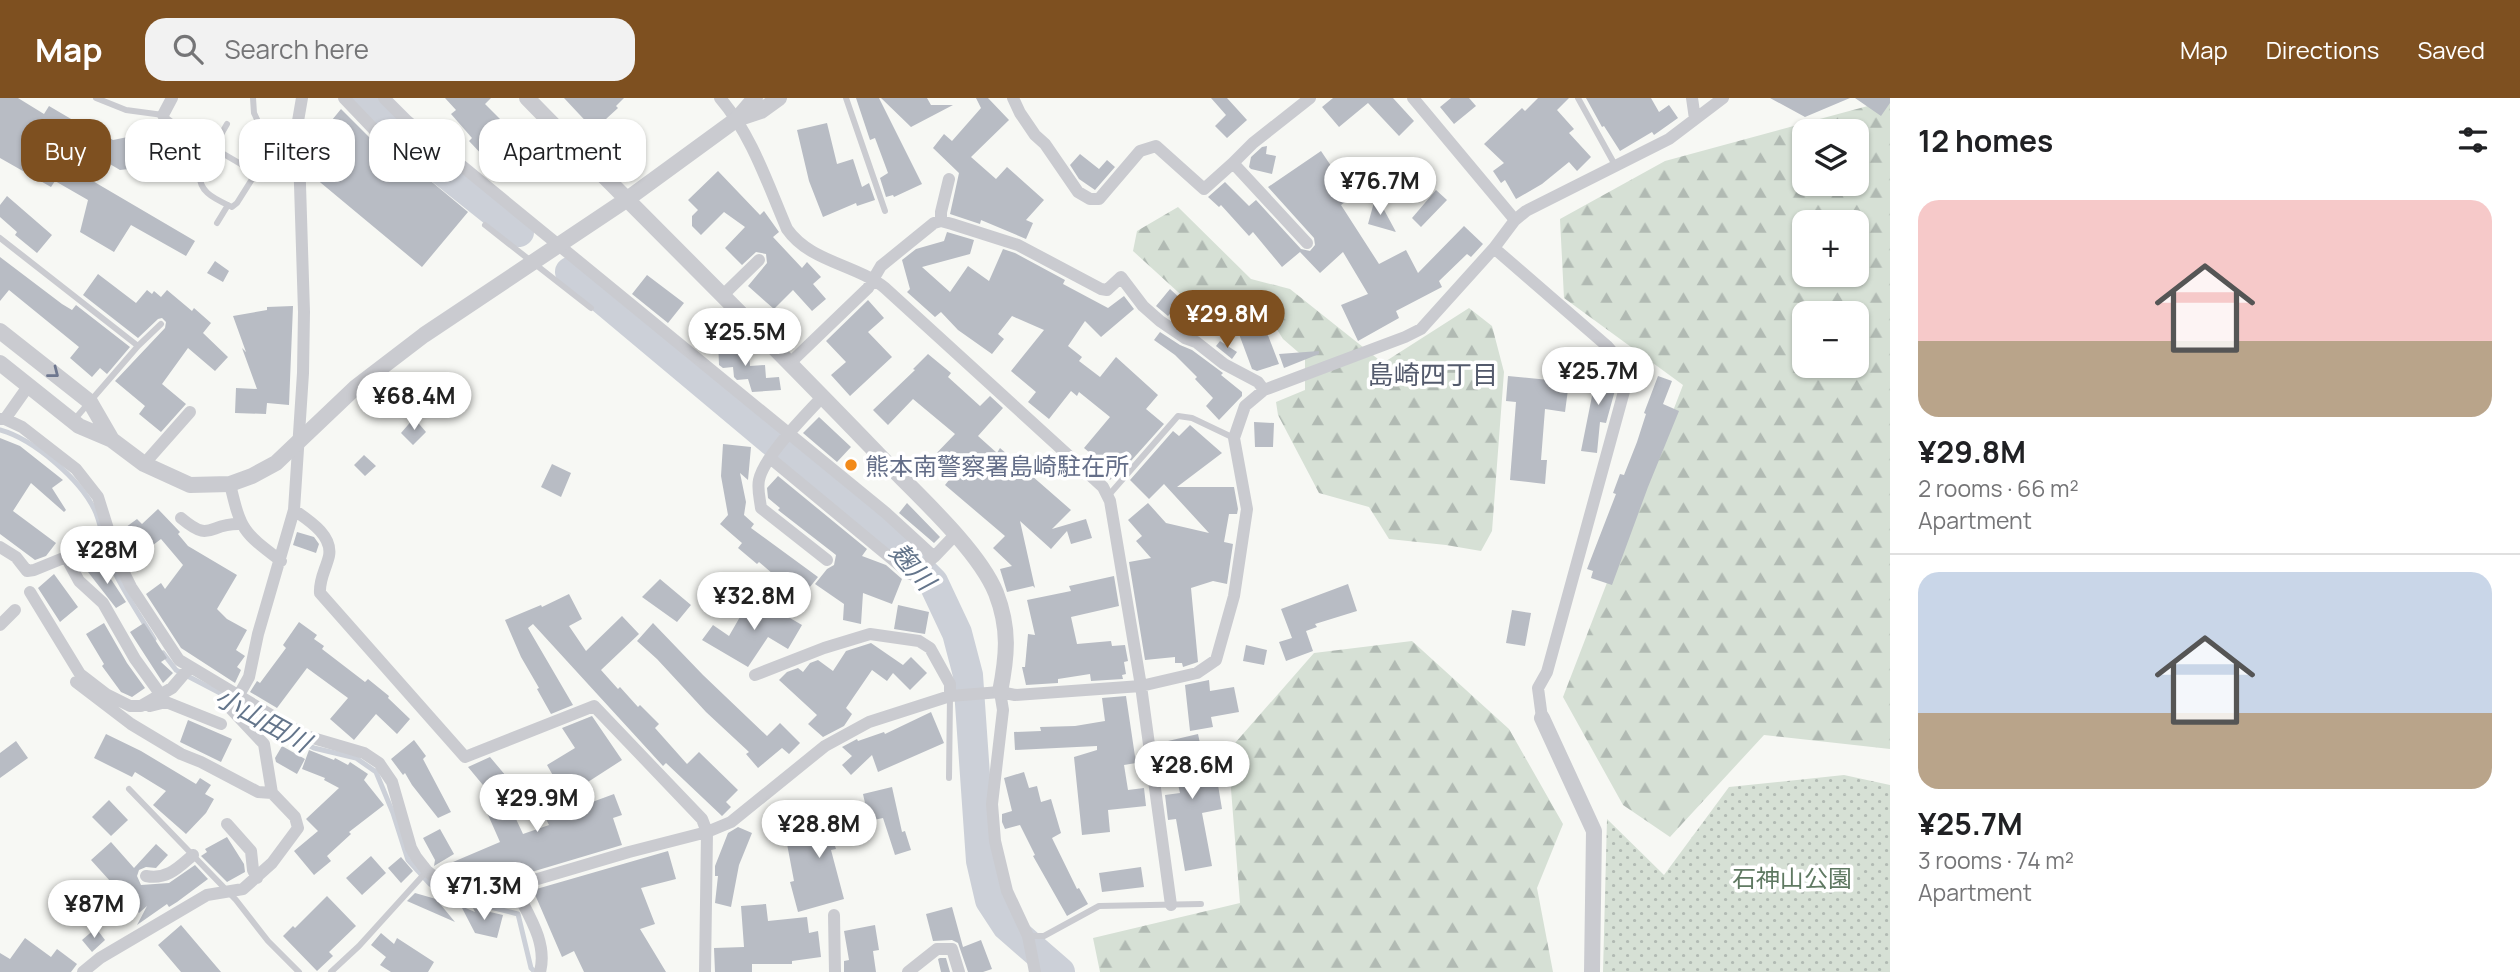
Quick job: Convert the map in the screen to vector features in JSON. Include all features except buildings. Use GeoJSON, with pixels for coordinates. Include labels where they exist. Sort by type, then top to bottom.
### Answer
{"type":"FeatureCollection","features":[{"type":"Feature","properties":{"kind":"street"},"geometry":{"type":"LineString","coordinates":[[163,115],[172,98]]}},
{"type":"Feature","properties":{"kind":"street"},"geometry":{"type":"LineString","coordinates":[[237,701],[249,677],[258,634],[294,510],[304,312],[298,121],[302,98]]}},
{"type":"Feature","properties":{"kind":"street"},"geometry":{"type":"LineString","coordinates":[[344,98],[369,124]]}},
{"type":"Feature","properties":{"kind":"street"},"geometry":{"type":"LineString","coordinates":[[384,98],[407,121],[886,513],[931,559]]}},
{"type":"Feature","properties":{"kind":"street"},"geometry":{"type":"LineString","coordinates":[[527,98],[823,396],[955,535],[980,565],[996,592],[1006,629],[1007,645],[1000,692],[1003,710],[992,804],[995,841],[1007,891],[1028,936],[1034,968]]}},
{"type":"Feature","properties":{"kind":"street"},"geometry":{"type":"LineString","coordinates":[[720,98],[737,119],[794,239],[808,250],[874,279],[1103,487],[1110,501],[1141,686],[1171,905]]}},
{"type":"Feature","properties":{"kind":"street"},"geometry":{"type":"LineString","coordinates":[[0,363],[79,426],[112,440],[144,464],[190,485],[230,484],[276,463],[356,387],[424,335],[626,200],[737,119],[755,98]]}},
{"type":"Feature","properties":{"kind":"street"},"geometry":{"type":"LineString","coordinates":[[737,119],[761,111],[779,98]]}},
{"type":"Feature","properties":{"kind":"street"},"geometry":{"type":"LineString","coordinates":[[1013,98],[1035,135],[1045,144],[1078,192],[1090,199],[1099,199],[1140,151],[1156,146],[1204,189],[1253,143],[1310,98]]}},
{"type":"Feature","properties":{"kind":"street"},"geometry":{"type":"LineString","coordinates":[[1413,98],[1515,220]]}},
{"type":"Feature","properties":{"kind":"street"},"geometry":{"type":"LineString","coordinates":[[1692,98],[1695,119]]}},
{"type":"Feature","properties":{"kind":"street"},"geometry":{"type":"LineString","coordinates":[[29,385],[2,419],[22,427],[76,468],[98,498],[118,561],[131,587],[186,672],[306,736],[364,753],[379,763],[392,782],[411,848],[423,874],[472,893],[498,894],[524,883],[707,832],[731,822],[825,746],[869,722],[953,696],[1000,692],[1015,695],[1141,686],[1197,673],[1216,660],[1234,596],[1247,509],[1234,438],[1245,406],[1264,390],[1421,329],[1494,248],[1515,220],[1526,211],[1669,139],[1723,98]]}},
{"type":"Feature","properties":{"kind":"street"},"geometry":{"type":"LineString","coordinates":[[1233,163],[1307,243]]}},
{"type":"Feature","properties":{"kind":"street"},"geometry":{"type":"LineString","coordinates":[[941,222],[949,179]]}},
{"type":"Feature","properties":{"kind":"street"},"geometry":{"type":"LineString","coordinates":[[790,363],[874,279],[881,266],[928,227],[941,222],[1018,245],[1101,289],[1107,290],[1121,277],[1143,306],[1160,321],[1196,342],[1224,364],[1258,382],[1264,390]]}},
{"type":"Feature","properties":{"kind":"street"},"geometry":{"type":"LineString","coordinates":[[1494,248],[1607,346],[1620,361],[1626,384],[1547,672],[1538,688],[1542,718],[1594,831],[1592,972]]}},
{"type":"Feature","properties":{"kind":"street"},"geometry":{"type":"LineString","coordinates":[[722,296],[759,260]]}},
{"type":"Feature","properties":{"kind":"street"},"geometry":{"type":"LineString","coordinates":[[0,331],[90,402],[112,440]]}},
{"type":"Feature","properties":{"kind":"street"},"geometry":{"type":"LineString","coordinates":[[823,396],[771,456],[758,483],[761,508],[827,560]]}},
{"type":"Feature","properties":{"kind":"street"},"geometry":{"type":"LineString","coordinates":[[144,464],[190,412]]}},
{"type":"Feature","properties":{"kind":"street"},"geometry":{"type":"LineString","coordinates":[[771,456],[910,574],[914,574],[955,535]]}},
{"type":"Feature","properties":{"kind":"street"},"geometry":{"type":"LineString","coordinates":[[230,484],[240,524],[251,538],[281,561]]}},
{"type":"Feature","properties":{"kind":"street"},"geometry":{"type":"LineString","coordinates":[[294,510],[325,536],[330,553],[319,582],[320,593],[465,757],[594,706],[702,819],[707,832],[705,972]]}},
{"type":"Feature","properties":{"kind":"street"},"geometry":{"type":"LineString","coordinates":[[181,518],[195,530],[203,532],[225,524],[240,524]]}},
{"type":"Feature","properties":{"kind":"street"},"geometry":{"type":"LineString","coordinates":[[0,547],[16,557],[27,571],[66,557],[79,581],[103,603],[135,659],[161,695]]}},
{"type":"Feature","properties":{"kind":"street"},"geometry":{"type":"LineString","coordinates":[[30,592],[80,674],[106,694],[130,706],[144,708],[158,702],[166,702],[221,724]]}},
{"type":"Feature","properties":{"kind":"street"},"geometry":{"type":"LineString","coordinates":[[0,625],[15,610]]}},
{"type":"Feature","properties":{"kind":"street"},"geometry":{"type":"LineString","coordinates":[[755,675],[824,648],[870,634],[919,641],[930,648],[950,684],[953,696]]}},
{"type":"Feature","properties":{"kind":"street"},"geometry":{"type":"LineString","coordinates":[[141,706],[172,688],[186,672]]}},
{"type":"Feature","properties":{"kind":"street"},"geometry":{"type":"LineString","coordinates":[[76,682],[131,724],[181,754],[258,792],[272,793]]}},
{"type":"Feature","properties":{"kind":"street"},"geometry":{"type":"LineString","coordinates":[[83,972],[100,958],[207,895],[237,891],[257,878],[298,828],[295,817],[272,793],[264,744],[237,701]]}},
{"type":"Feature","properties":{"kind":"street"},"geometry":{"type":"LineString","coordinates":[[227,824],[251,851],[253,870],[257,878]]}},
{"type":"Feature","properties":{"kind":"street"},"geometry":{"type":"LineString","coordinates":[[146,876],[168,875],[193,855]]}},
{"type":"Feature","properties":{"kind":"street"},"geometry":{"type":"LineString","coordinates":[[515,888],[536,925],[540,971]]}},
{"type":"Feature","properties":{"kind":"street"},"geometry":{"type":"LineString","coordinates":[[834,915],[835,972]]}},
{"type":"Feature","properties":{"kind":"street"},"geometry":{"type":"LineString","coordinates":[[908,972],[937,949],[952,950],[959,972]]}},
{"type":"Feature","properties":{"kind":"lane"},"geometry":{"type":"LineString","coordinates":[[96,98],[126,110],[163,115],[168,119]]}},
{"type":"Feature","properties":{"kind":"lane"},"geometry":{"type":"LineString","coordinates":[[253,98],[257,119]]}},
{"type":"Feature","properties":{"kind":"lane"},"geometry":{"type":"LineString","coordinates":[[846,98],[886,211]]}},
{"type":"Feature","properties":{"kind":"lane"},"geometry":{"type":"LineString","coordinates":[[1578,98],[1615,167]]}},
{"type":"Feature","properties":{"kind":"lane"},"geometry":{"type":"LineString","coordinates":[[225,128],[227,124]]}},
{"type":"Feature","properties":{"kind":"lane"},"geometry":{"type":"LineString","coordinates":[[200,182],[204,192],[232,206],[237,204],[250,182]]}},
{"type":"Feature","properties":{"kind":"lane"},"geometry":{"type":"LineString","coordinates":[[217,223],[228,205]]}},
{"type":"Feature","properties":{"kind":"lane"},"geometry":{"type":"LineString","coordinates":[[485,225],[592,308]]}},
{"type":"Feature","properties":{"kind":"lane"},"geometry":{"type":"LineString","coordinates":[[0,238],[138,346]]}},
{"type":"Feature","properties":{"kind":"lane"},"geometry":{"type":"LineString","coordinates":[[73,421],[138,346],[161,324]]}},
{"type":"Feature","properties":{"kind":"lane"},"geometry":{"type":"LineString","coordinates":[[1106,497],[1178,416],[1192,418],[1234,438]]}},
{"type":"Feature","properties":{"kind":"lane"},"geometry":{"type":"LineString","coordinates":[[948,778],[953,696]]}},
{"type":"Feature","properties":{"kind":"lane"},"geometry":{"type":"LineString","coordinates":[[129,789],[236,900],[268,942],[299,972]]}},
{"type":"Feature","properties":{"kind":"lane"},"geometry":{"type":"LineString","coordinates":[[331,972],[359,946],[423,874]]}},
{"type":"Feature","properties":{"kind":"lane"},"geometry":{"type":"LineString","coordinates":[[1028,936],[1044,936],[1099,906],[1201,904]]}},
{"type":"Feature","properties":{"kind":"green space"},"geometry":{"type":"Polygon","coordinates":[[[1890,100],[1890,749],[1764,735],[1670,837],[1623,805],[1563,697],[1683,385],[1564,298],[1560,219],[1665,161],[1792,127],[1792,196],[1869,196],[1869,119],[1820,119],[1890,100]]]}},
{"type":"Feature","properties":{"kind":"green space"},"geometry":{"type":"Polygon","coordinates":[[[1178,207],[1251,279],[1290,289],[1383,363],[1469,308],[1492,326],[1504,372],[1492,531],[1481,551],[1389,539],[1369,507],[1319,493],[1278,415],[1276,402],[1305,390],[1305,358],[1283,339],[1266,312],[1212,323],[1133,251],[1137,231],[1178,207]]]}},
{"type":"Feature","properties":{"kind":"green space"},"geometry":{"type":"Polygon","coordinates":[[[1412,641],[1509,729],[1563,824],[1537,888],[1553,972],[1100,972],[1093,938],[1240,903],[1228,751],[1314,653],[1412,641]]]}},
{"type":"Feature","properties":{"kind":"green space","name":"石神山公園"},"geometry":{"type":"Polygon","coordinates":[[[1844,775],[1890,785],[1890,972],[1603,972],[1607,819],[1664,875],[1729,787],[1844,775]]]}},
{"type":"Feature","properties":{"kind":"waterway","name":"麹川"},"geometry":{"type":"LineString","coordinates":[[361,98],[395,133],[519,232]]}},
{"type":"Feature","properties":{"kind":"waterway","name":"麹川"},"geometry":{"type":"LineString","coordinates":[[570,272],[896,545],[933,582],[957,633],[968,675],[981,861],[990,900],[1007,926],[1060,972]]}},
{"type":"Feature","properties":{"kind":"waterway","name":"小山田川"},"geometry":{"type":"LineString","coordinates":[[0,430],[27,442],[55,462],[80,487],[96,513],[113,569],[154,639]]}},
{"type":"Feature","properties":{"kind":"waterway","name":"小山田川"},"geometry":{"type":"LineString","coordinates":[[163,653],[176,670],[222,694],[256,719],[314,748],[356,758],[376,772],[408,860],[430,884],[454,898],[518,914],[531,968],[535,972]]}},
{"type":"Feature","properties":{"kind":"place","name":"熊本南警察署島崎駐在所"},"geometry":{"type":"Point","coordinates":[851,465]}},
{"type":"Feature","properties":{"kind":"district","name":"島崎四丁目"},"geometry":{"type":"Point","coordinates":[1433,374]}}]}
